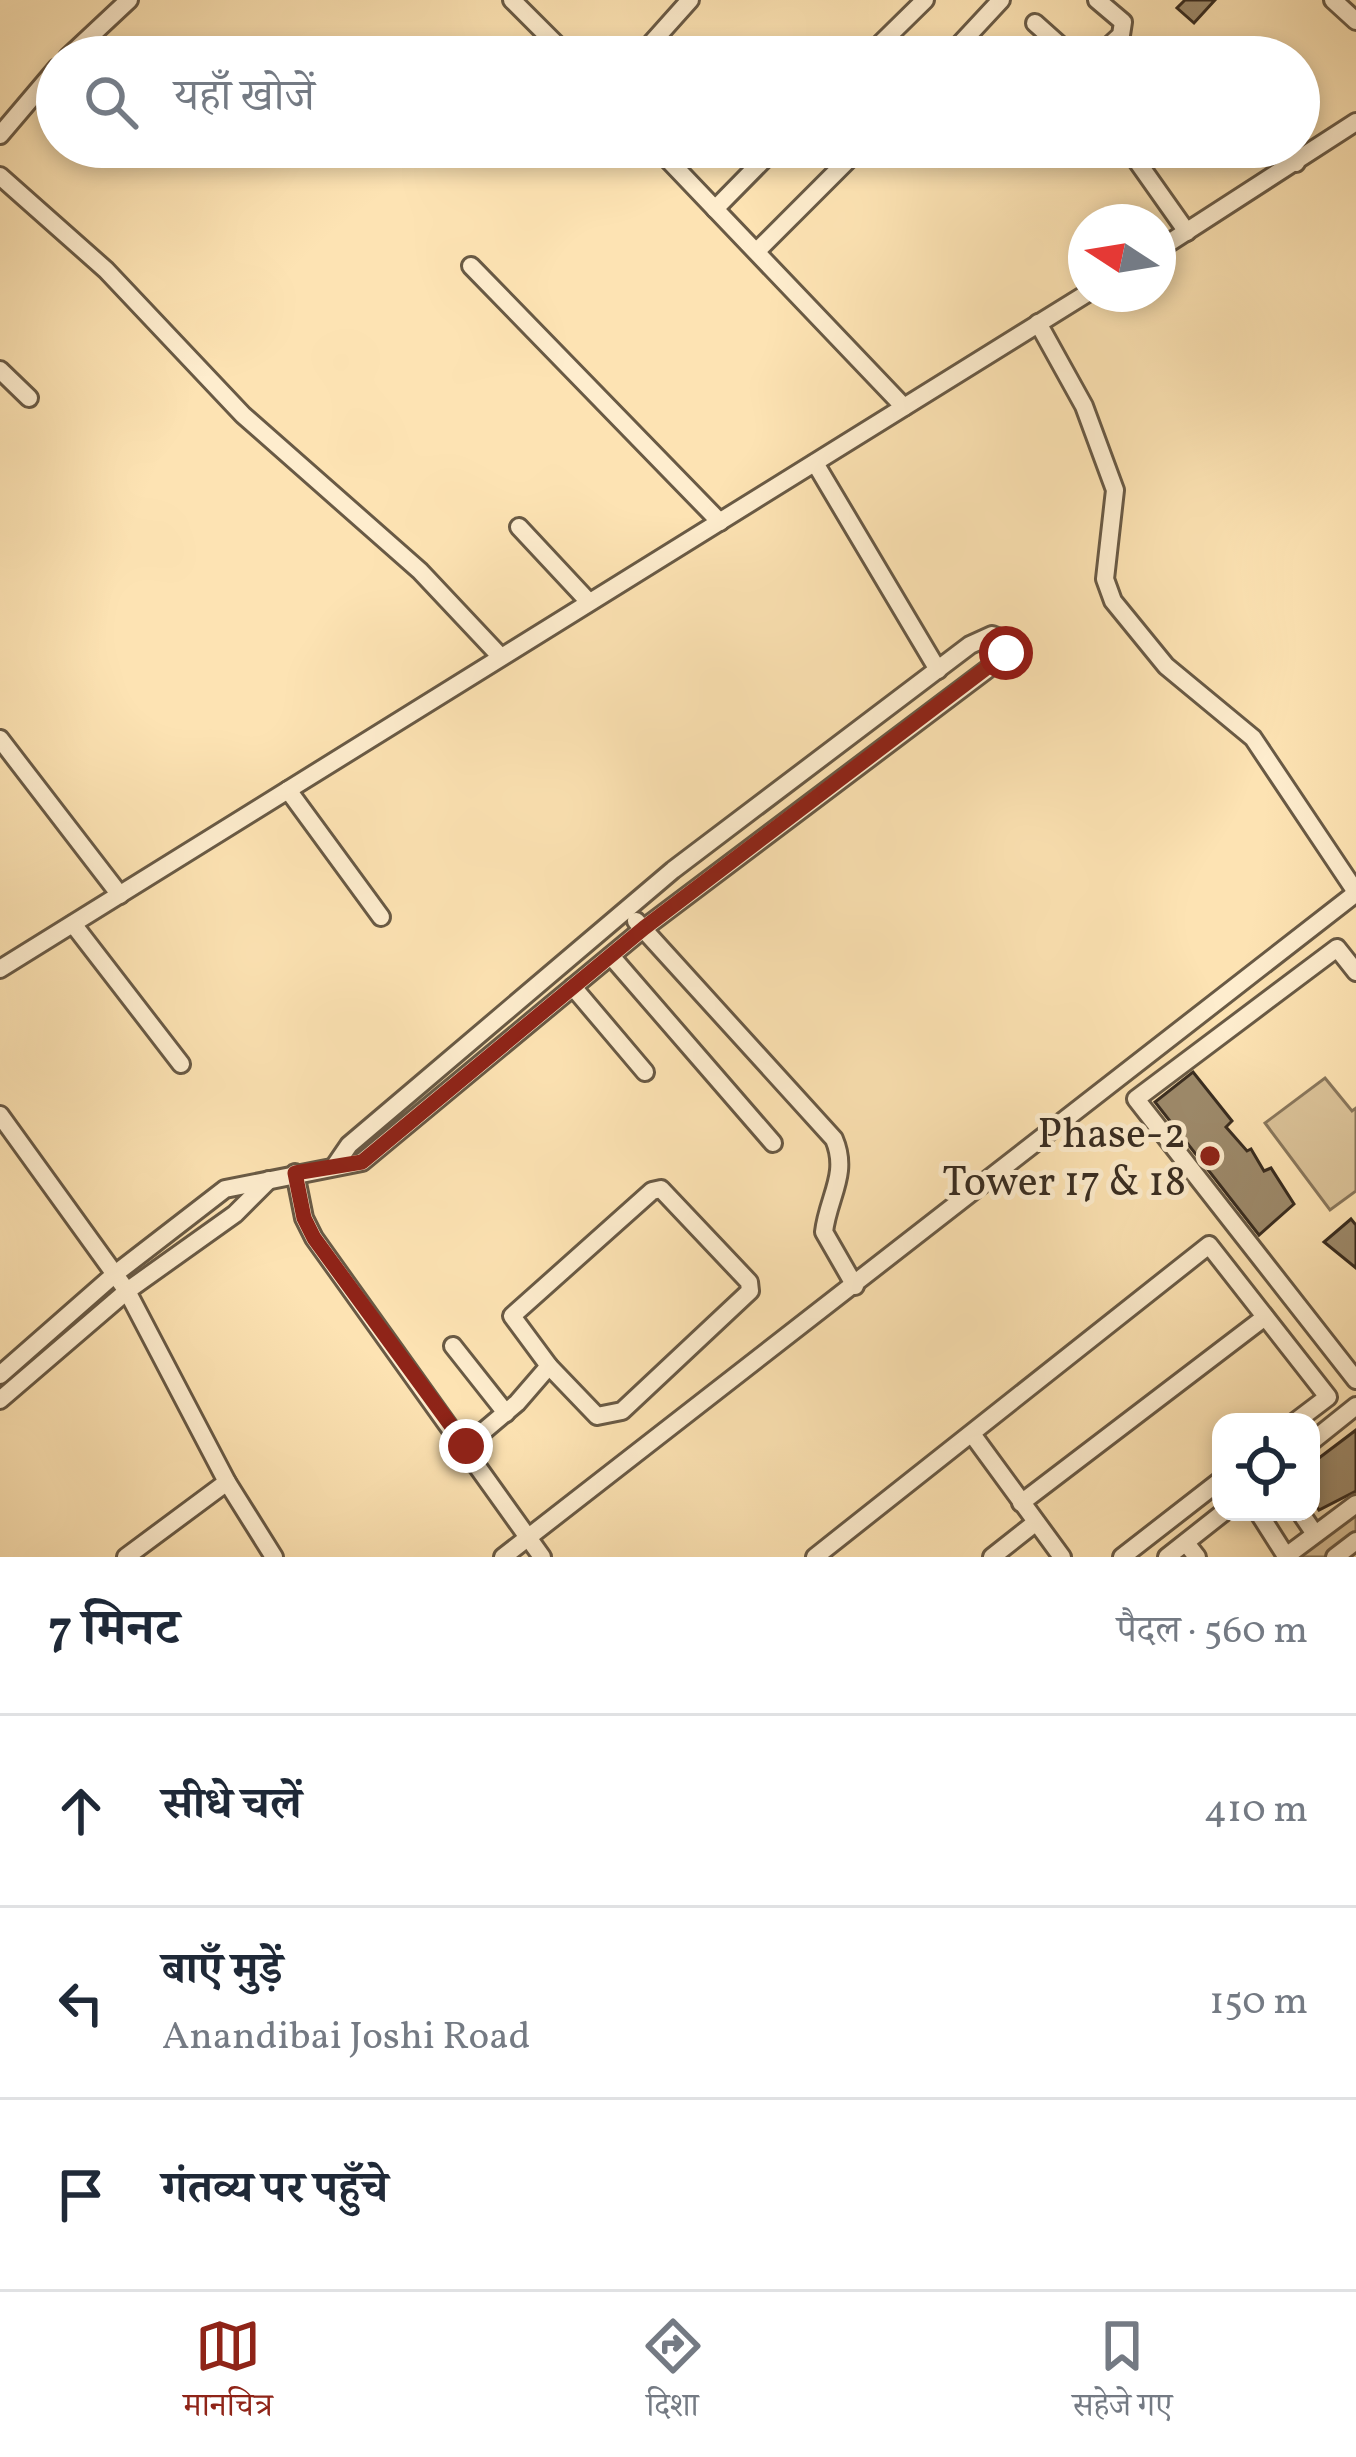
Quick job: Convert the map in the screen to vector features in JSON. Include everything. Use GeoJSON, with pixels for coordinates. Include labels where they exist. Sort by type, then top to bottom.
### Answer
{"type":"FeatureCollection","features":[{"type":"Feature","properties":{"kind":"street"},"geometry":{"type":"LineString","coordinates":[[90,36],[129,0]]}},
{"type":"Feature","properties":{"kind":"street"},"geometry":{"type":"LineString","coordinates":[[512,0],[547,36]]}},
{"type":"Feature","properties":{"kind":"street"},"geometry":{"type":"LineString","coordinates":[[658,36],[690,0]]}},
{"type":"Feature","properties":{"kind":"street"},"geometry":{"type":"LineString","coordinates":[[888,36],[925,0]]}},
{"type":"Feature","properties":{"kind":"street"},"geometry":{"type":"LineString","coordinates":[[968,36],[1001,0]]}},
{"type":"Feature","properties":{"kind":"street"},"geometry":{"type":"LineString","coordinates":[[1333,0],[1356,21]]}},
{"type":"Feature","properties":{"kind":"street"},"geometry":{"type":"LineString","coordinates":[[1107,3],[1123,22],[1119,36]]}},
{"type":"Feature","properties":{"kind":"street"},"geometry":{"type":"LineString","coordinates":[[1035,23],[1050,36]]}},
{"type":"Feature","properties":{"kind":"street"},"geometry":{"type":"LineString","coordinates":[[0,135],[36,93]]}},
{"type":"Feature","properties":{"kind":"street"},"geometry":{"type":"LineString","coordinates":[[1320,147],[1356,122]]}},
{"type":"Feature","properties":{"kind":"street"},"geometry":{"type":"LineString","coordinates":[[676,168],[904,407]]}},
{"type":"Feature","properties":{"kind":"street"},"geometry":{"type":"LineString","coordinates":[[715,209],[755,168]]}},
{"type":"Feature","properties":{"kind":"street"},"geometry":{"type":"LineString","coordinates":[[757,251],[840,168]]}},
{"type":"Feature","properties":{"kind":"street"},"geometry":{"type":"LineString","coordinates":[[1142,168],[1187,232]]}},
{"type":"Feature","properties":{"kind":"street"},"geometry":{"type":"LineString","coordinates":[[1176,239],[1288,168]]}},
{"type":"Feature","properties":{"kind":"street"},"geometry":{"type":"LineString","coordinates":[[0,176],[106,270],[218,391],[420,571],[500,656]]}},
{"type":"Feature","properties":{"kind":"street"},"geometry":{"type":"LineString","coordinates":[[470,266],[720,521]]}},
{"type":"Feature","properties":{"kind":"street"},"geometry":{"type":"LineString","coordinates":[[0,969],[1068,305]]}},
{"type":"Feature","properties":{"kind":"street"},"geometry":{"type":"LineString","coordinates":[[503,1557],[1356,892],[1253,738],[1166,666],[1113,601],[1105,579],[1115,490],[1084,406],[1038,323]]}},
{"type":"Feature","properties":{"kind":"street"},"geometry":{"type":"LineString","coordinates":[[0,370],[29,398]]}},
{"type":"Feature","properties":{"kind":"street"},"geometry":{"type":"LineString","coordinates":[[814,463],[938,670]]}},
{"type":"Feature","properties":{"kind":"street"},"geometry":{"type":"LineString","coordinates":[[519,526],[589,602]]}},
{"type":"Feature","properties":{"kind":"street"},"geometry":{"type":"LineString","coordinates":[[0,1375],[115,1274],[226,1189],[362,1162],[644,928],[998,662],[1006,646],[998,635],[981,638],[626,910],[349,1145],[336,1164]]}},
{"type":"Feature","properties":{"kind":"street"},"geometry":{"type":"LineString","coordinates":[[0,739],[120,895]]}},
{"type":"Feature","properties":{"kind":"street"},"geometry":{"type":"LineString","coordinates":[[288,790],[381,917]]}},
{"type":"Feature","properties":{"kind":"street"},"geometry":{"type":"LineString","coordinates":[[779,790],[796,814]]}},
{"type":"Feature","properties":{"kind":"street"},"geometry":{"type":"LineString","coordinates":[[626,910],[834,1139],[842,1158],[841,1178],[824,1232],[855,1286]]}},
{"type":"Feature","properties":{"kind":"street"},"geometry":{"type":"LineString","coordinates":[[73,924],[181,1064]]}},
{"type":"Feature","properties":{"kind":"street"},"geometry":{"type":"LineString","coordinates":[[1356,972],[1337,948],[1136,1099],[1356,1380]]}},
{"type":"Feature","properties":{"kind":"street"},"geometry":{"type":"LineString","coordinates":[[611,956],[773,1143]]}},
{"type":"Feature","properties":{"kind":"street"},"geometry":{"type":"LineString","coordinates":[[573,987],[645,1072]]}},
{"type":"Feature","properties":{"kind":"street"},"geometry":{"type":"LineString","coordinates":[[0,1115],[127,1291],[227,1482],[274,1557]]}},
{"type":"Feature","properties":{"kind":"street"},"geometry":{"type":"LineString","coordinates":[[295,1173],[304,1218],[314,1238],[542,1557]]}},
{"type":"Feature","properties":{"kind":"street"},"geometry":{"type":"LineString","coordinates":[[0,1400],[127,1291],[235,1214],[269,1180]]}},
{"type":"Feature","properties":{"kind":"street"},"geometry":{"type":"LineString","coordinates":[[652,1190],[670,1192],[749,1282],[750,1291],[622,1411],[597,1416],[553,1370],[513,1322],[514,1309],[652,1190]]}},
{"type":"Feature","properties":{"kind":"street"},"geometry":{"type":"LineString","coordinates":[[815,1557],[1209,1244],[1328,1397],[1307,1413]]}},
{"type":"Feature","properties":{"kind":"street"},"geometry":{"type":"LineString","coordinates":[[1021,1503],[1265,1317]]}},
{"type":"Feature","properties":{"kind":"street"},"geometry":{"type":"LineString","coordinates":[[453,1346],[516,1404]]}},
{"type":"Feature","properties":{"kind":"street"},"geometry":{"type":"LineString","coordinates":[[466,1446],[553,1370]]}},
{"type":"Feature","properties":{"kind":"street"},"geometry":{"type":"LineString","coordinates":[[1320,1435],[1356,1406]]}},
{"type":"Feature","properties":{"kind":"street"},"geometry":{"type":"LineString","coordinates":[[972,1434],[1062,1557]]}},
{"type":"Feature","properties":{"kind":"street"},"geometry":{"type":"LineString","coordinates":[[126,1557],[227,1482]]}},
{"type":"Feature","properties":{"kind":"street"},"geometry":{"type":"LineString","coordinates":[[1122,1557],[1212,1487]]}},
{"type":"Feature","properties":{"kind":"street"},"geometry":{"type":"LineString","coordinates":[[1264,1521],[1286,1556],[1356,1504]]}},
{"type":"Feature","properties":{"kind":"street"},"geometry":{"type":"LineString","coordinates":[[1167,1557],[1191,1550],[1216,1521]]}},
{"type":"Feature","properties":{"kind":"street"},"geometry":{"type":"LineString","coordinates":[[1307,1521],[1316,1534]]}},
{"type":"Feature","properties":{"kind":"street"},"geometry":{"type":"LineString","coordinates":[[992,1557],[1036,1523]]}},
{"type":"Feature","properties":{"kind":"street"},"geometry":{"type":"LineString","coordinates":[[1335,1557],[1356,1541]]}},
{"type":"Feature","properties":{"kind":"shaded area"},"geometry":{"type":"Polygon","coordinates":[[[1325,1078],[1352,1111],[1356,1108],[1356,1191],[1330,1210],[1265,1123],[1325,1078]]]}},
{"type":"Feature","properties":{"kind":"shaded area"},"geometry":{"type":"Polygon","coordinates":[[[1356,1506],[1356,1536],[1328,1557],[1289,1557],[1356,1506]]]}},
{"type":"Feature","properties":{"kind":"building"},"geometry":{"type":"Polygon","coordinates":[[[1185,0],[1215,0],[1194,23],[1177,8],[1185,0]]]}},
{"type":"Feature","properties":{"kind":"building","name":"Phase-2 Tower 17 & 18"},"geometry":{"type":"Polygon","coordinates":[[[1193,1072],[1232,1121],[1226,1127],[1247,1151],[1251,1149],[1264,1171],[1271,1168],[1294,1204],[1259,1235],[1155,1102],[1193,1072]]]}},
{"type":"Feature","properties":{"kind":"building"},"geometry":{"type":"Polygon","coordinates":[[[1351,1219],[1356,1225],[1356,1268],[1324,1242],[1351,1219]]]}},
{"type":"Feature","properties":{"kind":"building"},"geometry":{"type":"Polygon","coordinates":[[[1356,1430],[1356,1491],[1320,1509],[1320,1457],[1356,1430]]]}},
{"type":"Feature","properties":{"kind":"place","name":"Phase-2 Tower 17 & 18"},"geometry":{"type":"Point","coordinates":[1210,1156]}},
{"type":"Feature","properties":{"kind":"route"},"geometry":{"type":"LineString","coordinates":[[466,1446],[314,1238],[304,1218],[295,1173],[362,1162],[644,928],[1006,653]]}}]}
